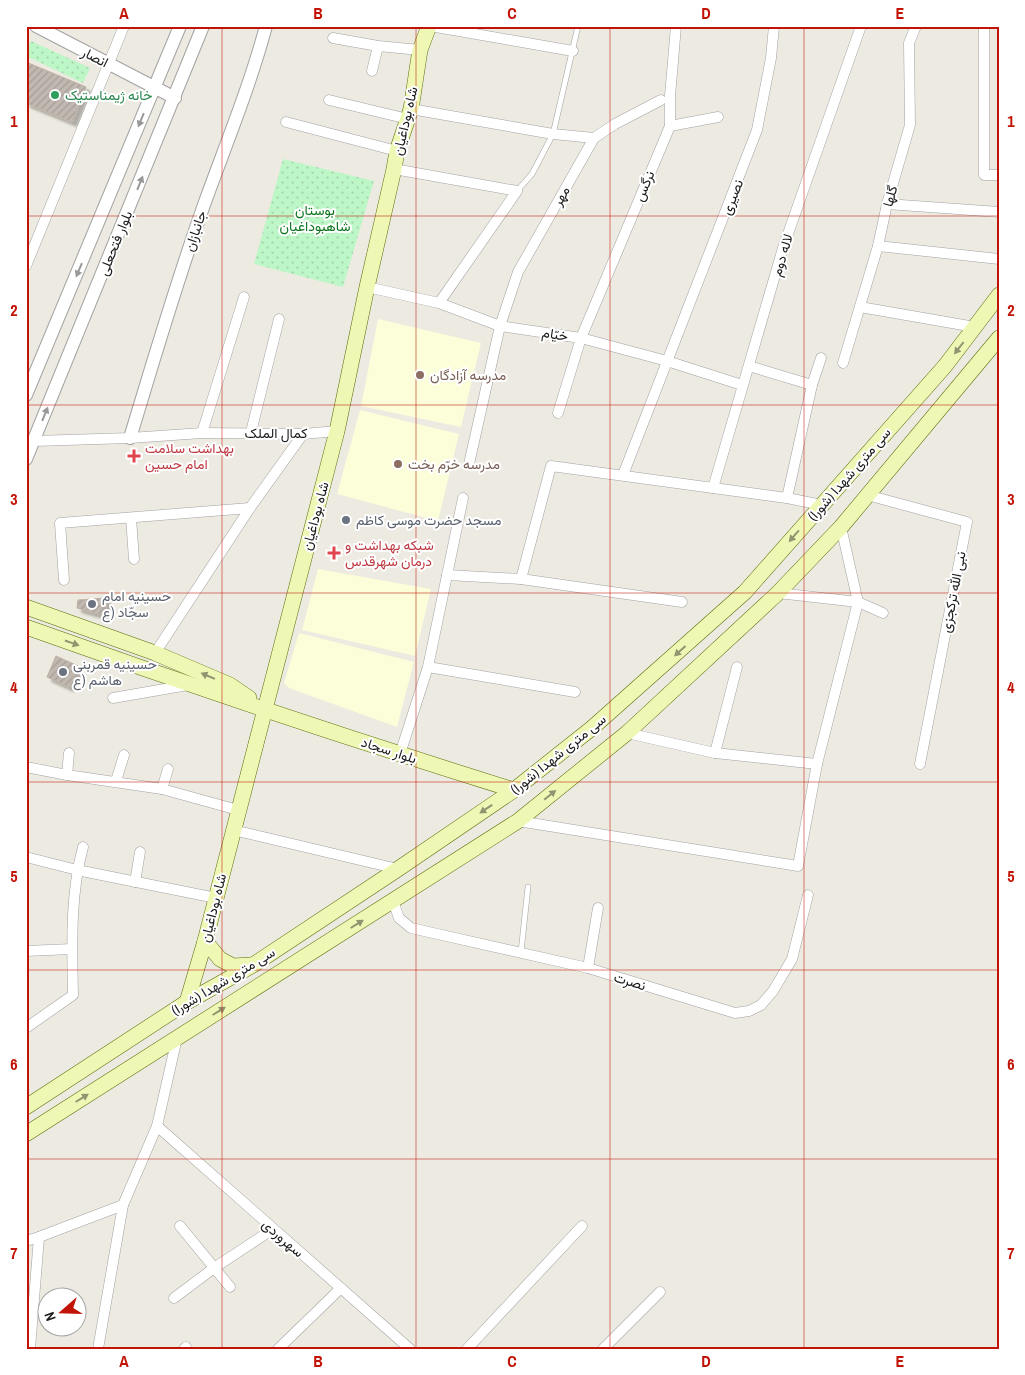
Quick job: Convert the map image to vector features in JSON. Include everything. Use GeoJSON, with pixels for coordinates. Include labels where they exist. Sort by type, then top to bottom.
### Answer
{"type":"FeatureCollection","features":[{"type":"Feature","properties":{"kind":"main road","name":"شاه بوداغیان"},"geometry":{"type":"LineString","coordinates":[[187,1002],[205,941],[337,431],[397,151],[409,114],[420,50],[430,26]]}},
{"type":"Feature","properties":{"kind":"main road","name":"سی متری شهدا (شورا)"},"geometry":{"type":"LineString","coordinates":[[26,1107],[187,1002],[253,965],[398,869],[514,790],[592,728],[745,592],[945,366],[999,295]]}},
{"type":"Feature","properties":{"kind":"main road","name":"سی متری شهدا (شورا)"},"geometry":{"type":"LineString","coordinates":[[26,1134],[518,821],[627,733],[778,594],[842,528],[867,495],[999,338]]}},
{"type":"Feature","properties":{"kind":"main road","name":"بلوار سجاد"},"geometry":{"type":"LineString","coordinates":[[26,607],[155,653],[230,685],[265,709]]}},
{"type":"Feature","properties":{"kind":"main road"},"geometry":{"type":"LineString","coordinates":[[50,636],[58,619]]}},
{"type":"Feature","properties":{"kind":"main road","name":"بلوار سجاد"},"geometry":{"type":"LineString","coordinates":[[26,627],[189,684],[514,790]]}},
{"type":"Feature","properties":{"kind":"main road"},"geometry":{"type":"LineString","coordinates":[[659,670],[676,687]]}},
{"type":"Feature","properties":{"kind":"main road"},"geometry":{"type":"LineString","coordinates":[[205,941],[220,959],[233,966],[253,965]]}},
{"type":"Feature","properties":{"kind":"main road"},"geometry":{"type":"LineString","coordinates":[[44,1095],[56,1115]]}},
{"type":"Feature","properties":{"kind":"street","name":"انصار"},"geometry":{"type":"LineString","coordinates":[[36,26],[175,98]]}},
{"type":"Feature","properties":{"kind":"street"},"geometry":{"type":"LineString","coordinates":[[26,266],[124,26]]}},
{"type":"Feature","properties":{"kind":"street","name":"بلوار فتحعلی"},"geometry":{"type":"LineString","coordinates":[[26,395],[180,26]]}},
{"type":"Feature","properties":{"kind":"street","name":"بلوار فتحعلی"},"geometry":{"type":"LineString","coordinates":[[26,459],[204,26]]}},
{"type":"Feature","properties":{"kind":"street","name":"جانبازان"},"geometry":{"type":"LineString","coordinates":[[130,438],[176,286],[232,131],[266,26]]}},
{"type":"Feature","properties":{"kind":"street"},"geometry":{"type":"LineString","coordinates":[[430,26],[573,51]]}},
{"type":"Feature","properties":{"kind":"street","name":"نرگس"},"geometry":{"type":"LineString","coordinates":[[558,413],[580,338],[670,126],[670,96],[676,26]]}},
{"type":"Feature","properties":{"kind":"street","name":"نصیری"},"geometry":{"type":"LineString","coordinates":[[623,475],[757,130],[771,58],[774,26]]}},
{"type":"Feature","properties":{"kind":"street","name":"لاله دوم"},"geometry":{"type":"LineString","coordinates":[[713,488],[783,248],[861,26]]}},
{"type":"Feature","properties":{"kind":"street","name":"گلها"},"geometry":{"type":"LineString","coordinates":[[842,363],[878,246],[910,125],[909,43],[916,26]]}},
{"type":"Feature","properties":{"kind":"street"},"geometry":{"type":"LineString","coordinates":[[984,26],[984,175],[999,175]]}},
{"type":"Feature","properties":{"kind":"street"},"geometry":{"type":"LineString","coordinates":[[333,38],[378,46],[420,50]]}},
{"type":"Feature","properties":{"kind":"street"},"geometry":{"type":"LineString","coordinates":[[372,71],[378,46]]}},
{"type":"Feature","properties":{"kind":"street"},"geometry":{"type":"LineString","coordinates":[[329,100],[409,114],[594,138]]}},
{"type":"Feature","properties":{"kind":"street","name":"مهر"},"geometry":{"type":"LineString","coordinates":[[469,464],[500,326],[518,272],[594,138],[615,124],[661,100]]}},
{"type":"Feature","properties":{"kind":"street"},"geometry":{"type":"LineString","coordinates":[[670,126],[718,118]]}},
{"type":"Feature","properties":{"kind":"street"},"geometry":{"type":"LineString","coordinates":[[286,122],[397,151]]}},
{"type":"Feature","properties":{"kind":"street"},"geometry":{"type":"LineString","coordinates":[[394,169],[517,191],[440,303]]}},
{"type":"Feature","properties":{"kind":"street"},"geometry":{"type":"LineString","coordinates":[[888,204],[999,212]]}},
{"type":"Feature","properties":{"kind":"street"},"geometry":{"type":"LineString","coordinates":[[878,246],[999,259]]}},
{"type":"Feature","properties":{"kind":"street","name":"خیّام"},"geometry":{"type":"LineString","coordinates":[[367,287],[440,303],[500,326],[580,338],[742,385]]}},
{"type":"Feature","properties":{"kind":"street"},"geometry":{"type":"LineString","coordinates":[[202,433],[244,297]]}},
{"type":"Feature","properties":{"kind":"street"},"geometry":{"type":"LineString","coordinates":[[860,307],[975,327]]}},
{"type":"Feature","properties":{"kind":"street"},"geometry":{"type":"LineString","coordinates":[[251,432],[279,318]]}},
{"type":"Feature","properties":{"kind":"street"},"geometry":{"type":"LineString","coordinates":[[787,498],[812,385],[821,358]]}},
{"type":"Feature","properties":{"kind":"street"},"geometry":{"type":"LineString","coordinates":[[749,366],[812,385]]}},
{"type":"Feature","properties":{"kind":"street","name":"کمال الملک"},"geometry":{"type":"LineString","coordinates":[[34,440],[130,438],[202,433],[303,434],[337,431]]}},
{"type":"Feature","properties":{"kind":"street"},"geometry":{"type":"LineString","coordinates":[[155,653],[250,508],[303,434]]}},
{"type":"Feature","properties":{"kind":"street"},"geometry":{"type":"LineString","coordinates":[[521,579],[551,466],[787,498],[822,505]]}},
{"type":"Feature","properties":{"kind":"street","name":"نبی الله ترکجزی"},"geometry":{"type":"LineString","coordinates":[[867,495],[967,522],[920,764]]}},
{"type":"Feature","properties":{"kind":"street"},"geometry":{"type":"LineString","coordinates":[[400,754],[428,667],[463,498]]}},
{"type":"Feature","properties":{"kind":"street"},"geometry":{"type":"LineString","coordinates":[[64,580],[60,523],[250,508]]}},
{"type":"Feature","properties":{"kind":"street"},"geometry":{"type":"LineString","coordinates":[[131,518],[134,559]]}},
{"type":"Feature","properties":{"kind":"street"},"geometry":{"type":"LineString","coordinates":[[518,821],[798,866],[817,764],[858,602],[842,528]]}},
{"type":"Feature","properties":{"kind":"street"},"geometry":{"type":"LineString","coordinates":[[447,574],[521,579],[682,602]]}},
{"type":"Feature","properties":{"kind":"street"},"geometry":{"type":"LineString","coordinates":[[778,594],[858,602],[883,613]]}},
{"type":"Feature","properties":{"kind":"street"},"geometry":{"type":"LineString","coordinates":[[428,667],[575,692]]}},
{"type":"Feature","properties":{"kind":"street"},"geometry":{"type":"LineString","coordinates":[[715,752],[737,667]]}},
{"type":"Feature","properties":{"kind":"street"},"geometry":{"type":"LineString","coordinates":[[113,698],[189,684]]}},
{"type":"Feature","properties":{"kind":"street"},"geometry":{"type":"LineString","coordinates":[[627,733],[715,752],[817,764]]}},
{"type":"Feature","properties":{"kind":"street"},"geometry":{"type":"LineString","coordinates":[[67,775],[69,753]]}},
{"type":"Feature","properties":{"kind":"street"},"geometry":{"type":"LineString","coordinates":[[116,781],[124,755]]}},
{"type":"Feature","properties":{"kind":"street"},"geometry":{"type":"LineString","coordinates":[[26,767],[162,789],[238,810]]}},
{"type":"Feature","properties":{"kind":"street"},"geometry":{"type":"LineString","coordinates":[[162,789],[168,769]]}},
{"type":"Feature","properties":{"kind":"street"},"geometry":{"type":"LineString","coordinates":[[233,830],[398,869]]}},
{"type":"Feature","properties":{"kind":"street"},"geometry":{"type":"LineString","coordinates":[[26,1028],[73,995],[72,949],[77,870],[83,847]]}},
{"type":"Feature","properties":{"kind":"street"},"geometry":{"type":"LineString","coordinates":[[135,882],[140,852]]}},
{"type":"Feature","properties":{"kind":"street"},"geometry":{"type":"LineString","coordinates":[[26,857],[77,870],[216,898]]}},
{"type":"Feature","properties":{"kind":"street","name":"نصرت"},"geometry":{"type":"LineString","coordinates":[[393,901],[399,918],[411,928],[588,968],[735,1013],[749,1011],[761,1005],[773,991],[792,959],[808,895]]}},
{"type":"Feature","properties":{"kind":"street"},"geometry":{"type":"LineString","coordinates":[[588,968],[598,908]]}},
{"type":"Feature","properties":{"kind":"street"},"geometry":{"type":"LineString","coordinates":[[26,951],[72,949]]}},
{"type":"Feature","properties":{"kind":"street"},"geometry":{"type":"LineString","coordinates":[[98,1349],[123,1205],[157,1126],[177,1038]]}},
{"type":"Feature","properties":{"kind":"street","name":"سهروردی"},"geometry":{"type":"LineString","coordinates":[[157,1126],[410,1349]]}},
{"type":"Feature","properties":{"kind":"street"},"geometry":{"type":"LineString","coordinates":[[26,1241],[123,1205]]}},
{"type":"Feature","properties":{"kind":"street"},"geometry":{"type":"LineString","coordinates":[[180,1226],[230,1287]]}},
{"type":"Feature","properties":{"kind":"street"},"geometry":{"type":"LineString","coordinates":[[467,1349],[582,1226]]}},
{"type":"Feature","properties":{"kind":"street"},"geometry":{"type":"LineString","coordinates":[[174,1298],[214,1268],[274,1229]]}},
{"type":"Feature","properties":{"kind":"street"},"geometry":{"type":"LineString","coordinates":[[30,1349],[39,1237]]}},
{"type":"Feature","properties":{"kind":"street"},"geometry":{"type":"LineString","coordinates":[[278,1349],[341,1288]]}},
{"type":"Feature","properties":{"kind":"street"},"geometry":{"type":"LineString","coordinates":[[603,1349],[660,1292]]}},
{"type":"Feature","properties":{"kind":"lane"},"geometry":{"type":"LineString","coordinates":[[517,191],[532,174],[553,134],[578,26]]}},
{"type":"Feature","properties":{"kind":"lane"},"geometry":{"type":"LineString","coordinates":[[521,952],[528,887]]}},
{"type":"Feature","properties":{"kind":"shaded area","name":"مدرسه آزادگان"},"geometry":{"type":"Polygon","coordinates":[[[378,319],[481,343],[461,427],[361,406],[378,319]]]}},
{"type":"Feature","properties":{"kind":"shaded area","name":"مدرسه خرّم بخت"},"geometry":{"type":"Polygon","coordinates":[[[360,410],[459,434],[438,521],[337,494],[360,410]]]}},
{"type":"Feature","properties":{"kind":"shaded area"},"geometry":{"type":"Polygon","coordinates":[[[318,569],[431,589],[415,656],[302,630],[318,569]]]}},
{"type":"Feature","properties":{"kind":"shaded area"},"geometry":{"type":"Polygon","coordinates":[[[299,633],[414,662],[397,727],[289,688],[284,683],[299,633]]]}},
{"type":"Feature","properties":{"kind":"green space"},"geometry":{"type":"Polygon","coordinates":[[[31,41],[90,68],[83,83],[26,56],[26,51],[31,41]]]}},
{"type":"Feature","properties":{"kind":"green space","name":"بوستان شاهبوداغیان"},"geometry":{"type":"Polygon","coordinates":[[[283,159],[374,181],[343,287],[254,264],[283,159]]]}},
{"type":"Feature","properties":{"kind":"building","name":"خانه ژیمناستیک"},"geometry":{"type":"Polygon","coordinates":[[[26,62],[86,87],[72,122],[26,103],[26,62]]]}},
{"type":"Feature","properties":{"kind":"building","name":"حسینیه امام سجّاد (ع"},"geometry":{"type":"Polygon","coordinates":[[[106,598],[106,616],[77,608],[78,600],[106,598]]]}},
{"type":"Feature","properties":{"kind":"building","name":"حسینیه قمربنی هاشم (ع"},"geometry":{"type":"Polygon","coordinates":[[[56,656],[78,666],[69,687],[47,677],[56,656]]]}},
{"type":"Feature","properties":{"kind":"place","name":"خانه ژیمناستیک"},"geometry":{"type":"Point","coordinates":[55,95]}},
{"type":"Feature","properties":{"kind":"place","name":"مدرسه آزادگان"},"geometry":{"type":"Point","coordinates":[420,375]}},
{"type":"Feature","properties":{"kind":"place","name":"بهداشت سلامت امام حسین"},"geometry":{"type":"Point","coordinates":[134,456]}},
{"type":"Feature","properties":{"kind":"place","name":"مدرسه خرّم بخت"},"geometry":{"type":"Point","coordinates":[398,464]}},
{"type":"Feature","properties":{"kind":"place","name":"مسجد حضرت موسی کاظم"},"geometry":{"type":"Point","coordinates":[346,520]}},
{"type":"Feature","properties":{"kind":"place","name":"شبکه بهداشت و درمان شهرقدس"},"geometry":{"type":"Point","coordinates":[334,553]}},
{"type":"Feature","properties":{"kind":"place","name":"حسینیه امام سجّاد (ع"},"geometry":{"type":"Point","coordinates":[92,604]}},
{"type":"Feature","properties":{"kind":"place","name":"حسینیه قمربنی هاشم (ع"},"geometry":{"type":"Point","coordinates":[63,672]}}]}
